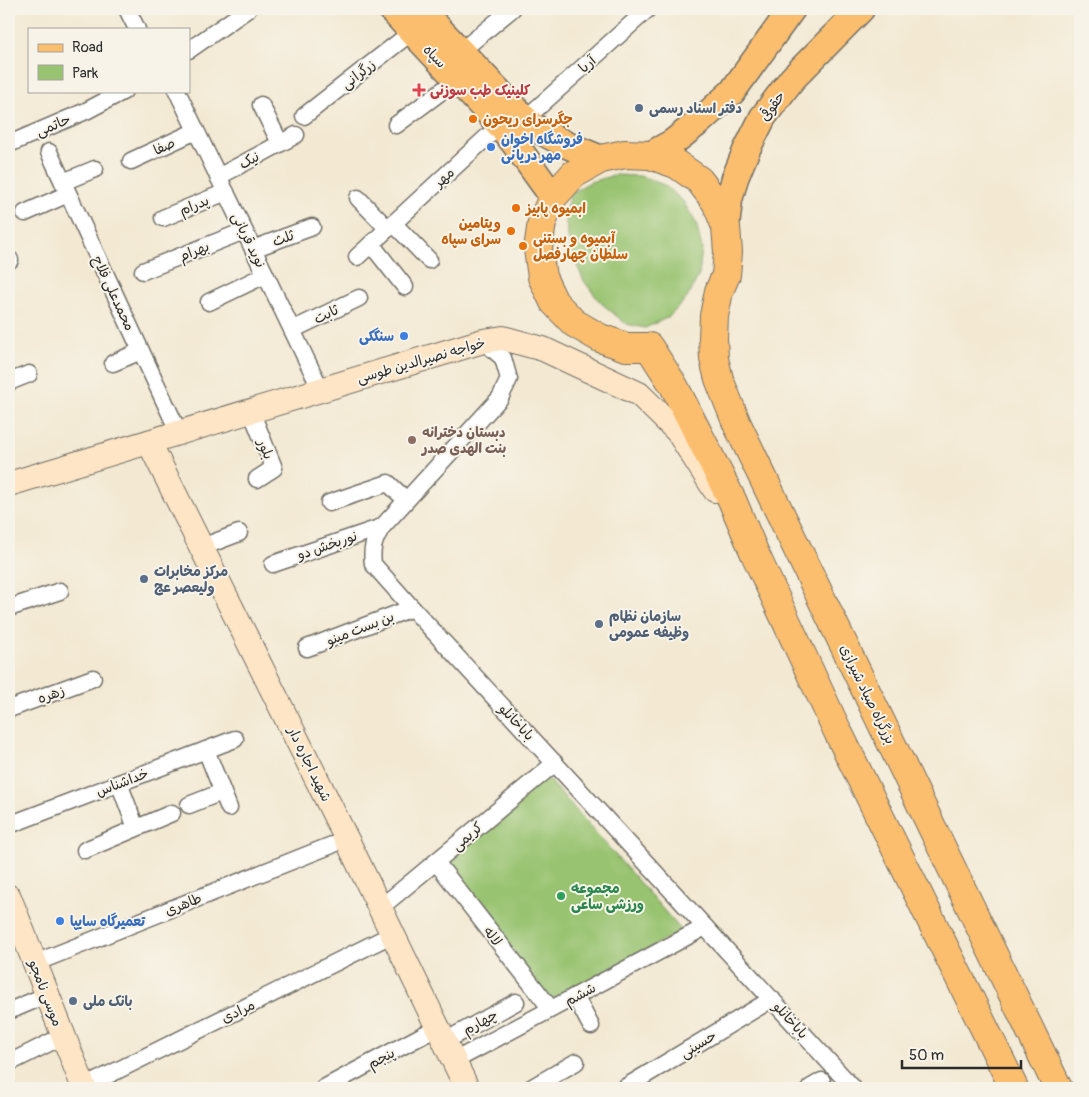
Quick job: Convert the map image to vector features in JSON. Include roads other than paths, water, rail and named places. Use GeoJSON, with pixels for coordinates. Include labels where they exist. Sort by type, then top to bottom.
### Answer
{"type":"FeatureCollection","features":[{"type":"Feature","properties":{"kind":"highway","name":"بزرگراه صیاد شیرازی"},"geometry":{"type":"LineString","coordinates":[[755,554],[732,500],[674,386],[649,347],[626,347],[600,338],[574,324],[554,302],[542,277],[538,250],[542,222],[553,197],[574,174],[601,159],[626,154],[650,155],[676,164],[699,180],[716,202],[726,227],[728,252],[726,275],[719,291],[714,316],[714,359],[737,424],[1058,1088]]}},
{"type":"Feature","properties":{"kind":"highway"},"geometry":{"type":"LineString","coordinates":[[755,554],[838,732],[1014,1088]]}},
{"type":"Feature","properties":{"kind":"main road","name":"سپاه"},"geometry":{"type":"LineString","coordinates":[[391,9],[416,20],[461,51],[538,129],[567,145],[601,159]]}},
{"type":"Feature","properties":{"kind":"main road"},"geometry":{"type":"LineString","coordinates":[[650,155],[672,143],[732,92],[792,9]]}},
{"type":"Feature","properties":{"kind":"main road","name":"حقوقی"},"geometry":{"type":"LineString","coordinates":[[726,227],[729,200],[735,178],[763,118],[792,79],[861,9]]}},
{"type":"Feature","properties":{"kind":"main road","name":"سپاه"},"geometry":{"type":"LineString","coordinates":[[416,20],[458,80],[500,125],[553,197]]}},
{"type":"Feature","properties":{"kind":"main road","name":"خواجه نصیرالدین طوسی"},"geometry":{"type":"LineString","coordinates":[[9,484],[483,341],[504,338],[543,349],[639,394],[678,432],[755,554]]}},
{"type":"Feature","properties":{"kind":"main road","name":"شهید اجاره دار"},"geometry":{"type":"LineString","coordinates":[[150,442],[467,1088]]}},
{"type":"Feature","properties":{"kind":"main road","name":"موسی نامجو"},"geometry":{"type":"LineString","coordinates":[[9,897],[84,1088]]}},
{"type":"Feature","properties":{"kind":"street"},"geometry":{"type":"LineString","coordinates":[[127,9],[136,28]]}},
{"type":"Feature","properties":{"kind":"street"},"geometry":{"type":"LineString","coordinates":[[190,49],[248,9]]}},
{"type":"Feature","properties":{"kind":"street"},"geometry":{"type":"LineString","coordinates":[[461,51],[512,9]]}},
{"type":"Feature","properties":{"kind":"street","name":"آریا"},"geometry":{"type":"LineString","coordinates":[[526,118],[648,9]]}},
{"type":"Feature","properties":{"kind":"street","name":"زرگرانی"},"geometry":{"type":"LineString","coordinates":[[304,116],[416,20]]}},
{"type":"Feature","properties":{"kind":"street"},"geometry":{"type":"LineString","coordinates":[[396,125],[458,80]]}},
{"type":"Feature","properties":{"kind":"street","name":"حاتمی"},"geometry":{"type":"LineString","coordinates":[[9,144],[122,92]]}},
{"type":"Feature","properties":{"kind":"street","name":"نوید قربانی"},"geometry":{"type":"LineString","coordinates":[[177,92],[321,390]]}},
{"type":"Feature","properties":{"kind":"street"},"geometry":{"type":"LineString","coordinates":[[261,105],[280,143]]}},
{"type":"Feature","properties":{"kind":"street","name":"مهر"},"geometry":{"type":"LineString","coordinates":[[357,257],[500,125]]}},
{"type":"Feature","properties":{"kind":"street","name":"صفا"},"geometry":{"type":"LineString","coordinates":[[131,161],[196,131]]}},
{"type":"Feature","properties":{"kind":"street","name":"نیک"},"geometry":{"type":"LineString","coordinates":[[218,177],[296,135]]}},
{"type":"Feature","properties":{"kind":"street","name":"محمدعلی فلاح"},"geometry":{"type":"LineString","coordinates":[[49,152],[179,433]]}},
{"type":"Feature","properties":{"kind":"street"},"geometry":{"type":"LineString","coordinates":[[25,213],[95,169]]}},
{"type":"Feature","properties":{"kind":"street","name":"پدرام"},"geometry":{"type":"LineString","coordinates":[[163,218],[226,192]]}},
{"type":"Feature","properties":{"kind":"street"},"geometry":{"type":"LineString","coordinates":[[358,198],[429,260]]}},
{"type":"Feature","properties":{"kind":"street","name":"ثلث"},"geometry":{"type":"LineString","coordinates":[[253,248],[312,227]]}},
{"type":"Feature","properties":{"kind":"street","name":"بهرام"},"geometry":{"type":"LineString","coordinates":[[144,272],[244,231]]}},
{"type":"Feature","properties":{"kind":"street"},"geometry":{"type":"LineString","coordinates":[[370,244],[405,287]]}},
{"type":"Feature","properties":{"kind":"street"},"geometry":{"type":"LineString","coordinates":[[209,302],[265,275]]}},
{"type":"Feature","properties":{"kind":"street","name":"ثابت"},"geometry":{"type":"LineString","coordinates":[[292,330],[359,298]]}},
{"type":"Feature","properties":{"kind":"street","name":"باباخانلو"},"geometry":{"type":"LineString","coordinates":[[483,341],[503,358],[509,379],[500,398],[382,527],[374,539],[373,564],[853,1088]]}},
{"type":"Feature","properties":{"kind":"street"},"geometry":{"type":"LineString","coordinates":[[114,363],[141,351]]}},
{"type":"Feature","properties":{"kind":"street"},"geometry":{"type":"LineString","coordinates":[[9,382],[29,374]]}},
{"type":"Feature","properties":{"kind":"street","name":"بلور"},"geometry":{"type":"LineString","coordinates":[[251,411],[274,468],[257,479]]}},
{"type":"Feature","properties":{"kind":"street"},"geometry":{"type":"LineString","coordinates":[[328,503],[388,482],[406,500]]}},
{"type":"Feature","properties":{"kind":"street","name":"نوربخش دو"},"geometry":{"type":"LineString","coordinates":[[273,564],[382,527]]}},
{"type":"Feature","properties":{"kind":"street"},"geometry":{"type":"LineString","coordinates":[[202,547],[239,534]]}},
{"type":"Feature","properties":{"kind":"street"},"geometry":{"type":"LineString","coordinates":[[9,608],[60,591]]}},
{"type":"Feature","properties":{"kind":"street","name":"بن بست مینو"},"geometry":{"type":"LineString","coordinates":[[307,648],[412,608]]}},
{"type":"Feature","properties":{"kind":"street","name":"زهره"},"geometry":{"type":"LineString","coordinates":[[9,709],[93,678]]}},
{"type":"Feature","properties":{"kind":"street","name":"خداشناس"},"geometry":{"type":"LineString","coordinates":[[9,825],[235,739]]}},
{"type":"Feature","properties":{"kind":"street"},"geometry":{"type":"LineString","coordinates":[[206,750],[228,808]]}},
{"type":"Feature","properties":{"kind":"street","name":"کریمی"},"geometry":{"type":"LineString","coordinates":[[380,908],[555,763]]}},
{"type":"Feature","properties":{"kind":"street"},"geometry":{"type":"LineString","coordinates":[[119,783],[136,828]]}},
{"type":"Feature","properties":{"kind":"street"},"geometry":{"type":"LineString","coordinates":[[189,805],[222,792]]}},
{"type":"Feature","properties":{"kind":"street"},"geometry":{"type":"LineString","coordinates":[[85,850],[172,813]]}},
{"type":"Feature","properties":{"kind":"street","name":"طاهری"},"geometry":{"type":"LineString","coordinates":[[34,963],[332,845]]}},
{"type":"Feature","properties":{"kind":"street","name":"لاله"},"geometry":{"type":"LineString","coordinates":[[436,862],[551,1009]]}},
{"type":"Feature","properties":{"kind":"street","name":"ششم"},"geometry":{"type":"LineString","coordinates":[[446,1043],[551,1009],[705,926]]}},
{"type":"Feature","properties":{"kind":"street","name":"مرادی"},"geometry":{"type":"LineString","coordinates":[[84,1088],[393,934]]}},
{"type":"Feature","properties":{"kind":"street"},"geometry":{"type":"LineString","coordinates":[[9,1011],[47,995]]}},
{"type":"Feature","properties":{"kind":"street"},"geometry":{"type":"LineString","coordinates":[[575,996],[591,1026]]}},
{"type":"Feature","properties":{"kind":"street","name":"حسینی"},"geometry":{"type":"LineString","coordinates":[[624,1088],[772,999]]}},
{"type":"Feature","properties":{"kind":"street","name":"چهارم"},"geometry":{"type":"LineString","coordinates":[[446,1043],[516,1002]]}},
{"type":"Feature","properties":{"kind":"street"},"geometry":{"type":"LineString","coordinates":[[9,1063],[63,1036]]}},
{"type":"Feature","properties":{"kind":"street","name":"پنجم"},"geometry":{"type":"LineString","coordinates":[[324,1088],[446,1043]]}},
{"type":"Feature","properties":{"kind":"street"},"geometry":{"type":"LineString","coordinates":[[531,1088],[576,1062]]}},
{"type":"Feature","properties":{"kind":"place","name":"کلینیک طب سوزنی"},"geometry":{"type":"Point","coordinates":[419,90]}},
{"type":"Feature","properties":{"kind":"place","name":"دفتر اسناد رسمی"},"geometry":{"type":"Point","coordinates":[639,108]}},
{"type":"Feature","properties":{"kind":"place","name":"جگرسرای ریحون"},"geometry":{"type":"Point","coordinates":[473,119]}},
{"type":"Feature","properties":{"kind":"place","name":"فروشگاه اخوان مهر دریانی"},"geometry":{"type":"Point","coordinates":[491,147]}},
{"type":"Feature","properties":{"kind":"place","name":"ابمیوه پابیز"},"geometry":{"type":"Point","coordinates":[516,208]}},
{"type":"Feature","properties":{"kind":"place","name":"ویتامین سرای سپاه"},"geometry":{"type":"Point","coordinates":[511,231]}},
{"type":"Feature","properties":{"kind":"place","name":"آبمیوه و بستنی سلطان چهارفصل"},"geometry":{"type":"Point","coordinates":[523,246]}},
{"type":"Feature","properties":{"kind":"place","name":"سنگکی"},"geometry":{"type":"Point","coordinates":[404,336]}},
{"type":"Feature","properties":{"kind":"place","name":"دبستان دخترانه بنت الهدی صدر"},"geometry":{"type":"Point","coordinates":[412,440]}},
{"type":"Feature","properties":{"kind":"place","name":"مرکز مخابرات ولیعصر عج"},"geometry":{"type":"Point","coordinates":[144,579]}},
{"type":"Feature","properties":{"kind":"place","name":"سازمان نظام وظیفه عمومی"},"geometry":{"type":"Point","coordinates":[599,624]}},
{"type":"Feature","properties":{"kind":"place","name":"مجموعه ورزشی ساعی"},"geometry":{"type":"Point","coordinates":[561,896]}},
{"type":"Feature","properties":{"kind":"place","name":"تعمیرگاه سایپا"},"geometry":{"type":"Point","coordinates":[60,921]}},
{"type":"Feature","properties":{"kind":"place","name":"بانک ملی"},"geometry":{"type":"Point","coordinates":[73,1001]}}]}
